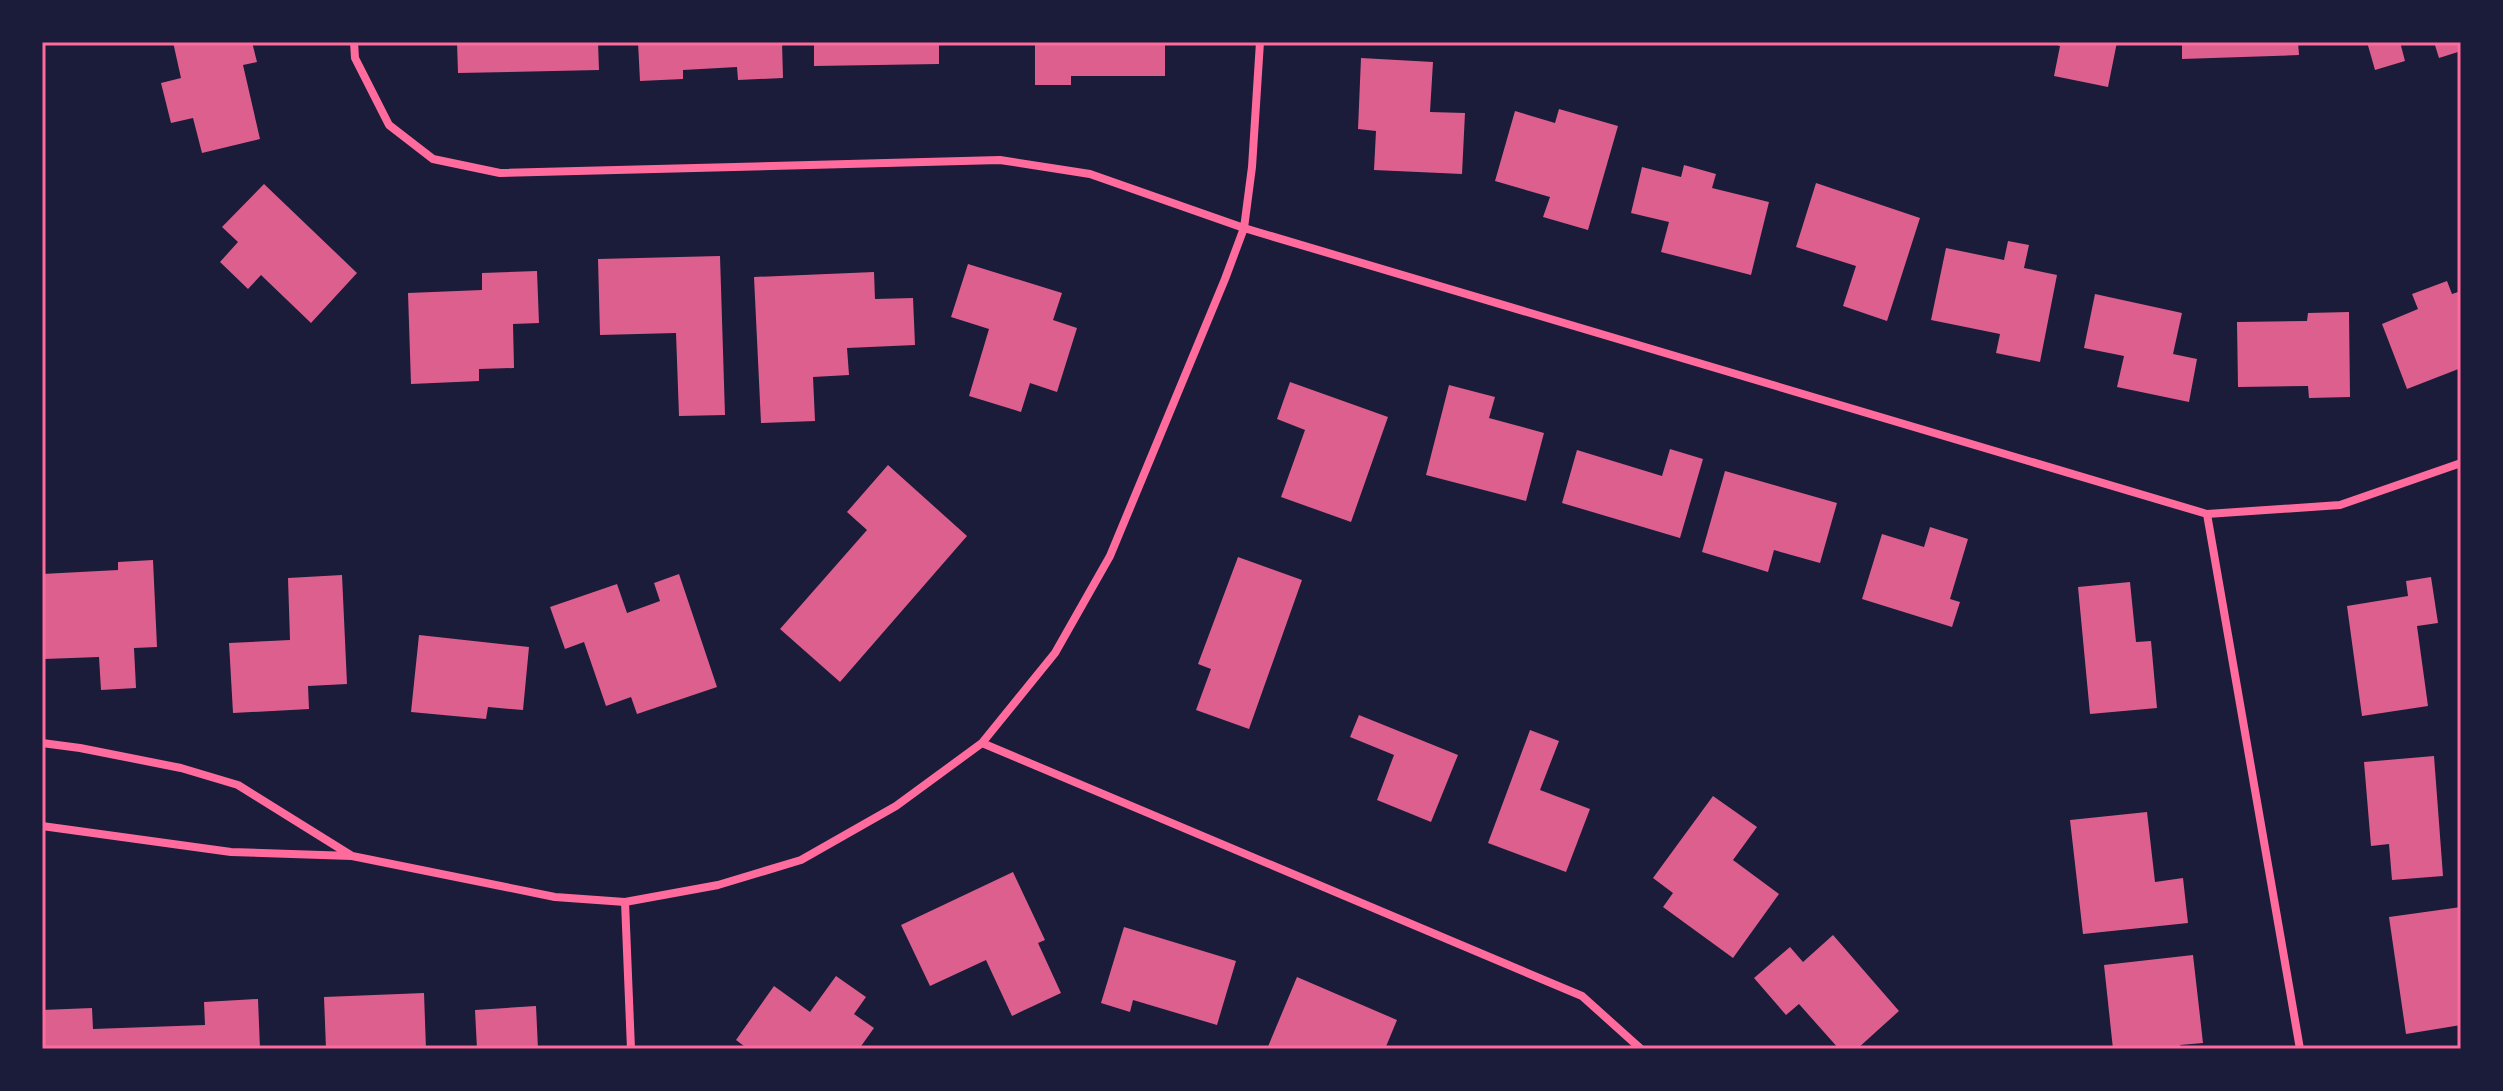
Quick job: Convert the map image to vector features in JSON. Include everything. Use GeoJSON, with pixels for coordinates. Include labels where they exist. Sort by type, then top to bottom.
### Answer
{"type":"FeatureCollection","features":[{"type":"Feature","properties":{"kind":"street"},"geometry":{"type":"LineString","coordinates":[[354,42],[355,58],[389,125],[433,159],[500,173],[1000,160],[1090,174],[1244,228],[2207,514],[2340,505],[2461,463]]}},
{"type":"Feature","properties":{"kind":"street"},"geometry":{"type":"LineString","coordinates":[[42,826],[231,852],[352,856],[555,897],[625,902],[718,885],[801,860],[896,806],[982,743],[1055,653],[1110,556],[1244,228],[1252,167],[1260,42]]}},
{"type":"Feature","properties":{"kind":"street"},"geometry":{"type":"LineString","coordinates":[[2207,514],[2300,1049]]}},
{"type":"Feature","properties":{"kind":"street"},"geometry":{"type":"LineString","coordinates":[[42,743],[181,768],[238,785],[352,856]]}},
{"type":"Feature","properties":{"kind":"street"},"geometry":{"type":"LineString","coordinates":[[982,743],[1582,996],[1641,1049]]}},
{"type":"Feature","properties":{"kind":"street"},"geometry":{"type":"LineString","coordinates":[[625,902],[631,1049]]}},
{"type":"Feature","properties":{"kind":"building"},"geometry":{"type":"Polygon","coordinates":[[[173,42],[252,42],[257,62],[243,65],[260,139],[202,153],[193,118],[171,123],[161,83],[181,78],[173,42]]]}},
{"type":"Feature","properties":{"kind":"building"},"geometry":{"type":"Polygon","coordinates":[[[457,42],[598,42],[599,70],[458,73],[457,42]]]}},
{"type":"Feature","properties":{"kind":"building"},"geometry":{"type":"Polygon","coordinates":[[[638,42],[782,42],[783,78],[738,80],[737,67],[683,70],[683,79],[640,81],[638,42]]]}},
{"type":"Feature","properties":{"kind":"building"},"geometry":{"type":"Polygon","coordinates":[[[814,42],[939,42],[939,64],[814,66],[814,42]]]}},
{"type":"Feature","properties":{"kind":"building"},"geometry":{"type":"Polygon","coordinates":[[[1035,42],[1165,42],[1165,76],[1071,76],[1071,85],[1035,85],[1035,42]]]}},
{"type":"Feature","properties":{"kind":"building"},"geometry":{"type":"Polygon","coordinates":[[[2049,42],[2117,42],[2108,87],[2054,76],[2060,46],[2049,42]]]}},
{"type":"Feature","properties":{"kind":"building"},"geometry":{"type":"Polygon","coordinates":[[[2182,42],[2298,42],[2299,55],[2182,59],[2182,42]]]}},
{"type":"Feature","properties":{"kind":"building"},"geometry":{"type":"Polygon","coordinates":[[[2367,42],[2400,42],[2405,61],[2375,70],[2367,42]]]}},
{"type":"Feature","properties":{"kind":"building"},"geometry":{"type":"Polygon","coordinates":[[[2434,42],[2461,42],[2461,51],[2439,58],[2434,42]]]}},
{"type":"Feature","properties":{"kind":"building"},"geometry":{"type":"Polygon","coordinates":[[[1361,58],[1433,62],[1430,112],[1465,113],[1462,174],[1374,170],[1376,131],[1358,129],[1361,58]]]}},
{"type":"Feature","properties":{"kind":"building"},"geometry":{"type":"Polygon","coordinates":[[[1559,109],[1618,126],[1588,230],[1543,217],[1550,197],[1495,181],[1515,111],[1555,123],[1559,109]]]}},
{"type":"Feature","properties":{"kind":"building"},"geometry":{"type":"Polygon","coordinates":[[[1684,165],[1716,174],[1712,188],[1769,202],[1751,275],[1661,252],[1669,222],[1631,213],[1642,167],[1681,177],[1684,165]]]}},
{"type":"Feature","properties":{"kind":"building"},"geometry":{"type":"Polygon","coordinates":[[[1816,183],[1920,218],[1887,321],[1843,306],[1856,266],[1796,247],[1816,183]]]}},
{"type":"Feature","properties":{"kind":"building"},"geometry":{"type":"Polygon","coordinates":[[[264,184],[357,273],[311,323],[261,275],[248,289],[220,262],[238,242],[222,227],[264,184]]]}},
{"type":"Feature","properties":{"kind":"building"},"geometry":{"type":"Polygon","coordinates":[[[2008,241],[2029,245],[2024,268],[2057,275],[2040,362],[1996,353],[2000,334],[1931,320],[1946,248],[2004,260],[2008,241]]]}},
{"type":"Feature","properties":{"kind":"building"},"geometry":{"type":"Polygon","coordinates":[[[720,256],[725,415],[679,416],[676,333],[600,335],[598,259],[720,256]]]}},
{"type":"Feature","properties":{"kind":"building"},"geometry":{"type":"Polygon","coordinates":[[[968,264],[1062,293],[1053,320],[1077,328],[1057,392],[1030,383],[1021,412],[969,396],[989,329],[951,317],[968,264]]]}},
{"type":"Feature","properties":{"kind":"building"},"geometry":{"type":"Polygon","coordinates":[[[537,271],[539,323],[513,324],[514,368],[479,369],[479,381],[411,384],[408,293],[482,290],[482,273],[537,271]]]}},
{"type":"Feature","properties":{"kind":"building"},"geometry":{"type":"Polygon","coordinates":[[[874,272],[875,299],[913,298],[915,345],[847,348],[849,375],[813,377],[815,421],[761,423],[754,277],[874,272]]]}},
{"type":"Feature","properties":{"kind":"building"},"geometry":{"type":"Polygon","coordinates":[[[2447,281],[2452,294],[2461,291],[2461,368],[2407,389],[2382,324],[2418,309],[2412,294],[2447,281]]]}},
{"type":"Feature","properties":{"kind":"building"},"geometry":{"type":"Polygon","coordinates":[[[2095,294],[2182,313],[2173,354],[2197,359],[2189,402],[2117,387],[2124,356],[2084,348],[2095,294]]]}},
{"type":"Feature","properties":{"kind":"building"},"geometry":{"type":"Polygon","coordinates":[[[2349,312],[2350,397],[2309,398],[2308,386],[2238,387],[2237,322],[2307,321],[2308,313],[2349,312]]]}},
{"type":"Feature","properties":{"kind":"building"},"geometry":{"type":"Polygon","coordinates":[[[1290,382],[1388,417],[1351,522],[1281,497],[1305,430],[1277,419],[1290,382]]]}},
{"type":"Feature","properties":{"kind":"building"},"geometry":{"type":"Polygon","coordinates":[[[1449,385],[1495,397],[1489,418],[1544,433],[1526,501],[1426,475],[1449,385]]]}},
{"type":"Feature","properties":{"kind":"building"},"geometry":{"type":"Polygon","coordinates":[[[1670,449],[1703,459],[1680,538],[1562,503],[1577,450],[1662,476],[1670,449]]]}},
{"type":"Feature","properties":{"kind":"building"},"geometry":{"type":"Polygon","coordinates":[[[888,465],[967,536],[840,682],[780,629],[867,530],[847,512],[888,465]]]}},
{"type":"Feature","properties":{"kind":"building"},"geometry":{"type":"Polygon","coordinates":[[[1725,471],[1837,503],[1820,563],[1774,550],[1768,572],[1702,552],[1725,471]]]}},
{"type":"Feature","properties":{"kind":"building"},"geometry":{"type":"Polygon","coordinates":[[[1930,527],[1968,539],[1950,599],[1960,602],[1952,627],[1862,599],[1882,534],[1924,547],[1930,527]]]}},
{"type":"Feature","properties":{"kind":"building"},"geometry":{"type":"Polygon","coordinates":[[[1238,557],[1302,580],[1249,729],[1196,710],[1211,669],[1198,664],[1238,557]]]}},
{"type":"Feature","properties":{"kind":"building"},"geometry":{"type":"Polygon","coordinates":[[[153,560],[157,647],[134,648],[136,688],[101,690],[99,657],[44,659],[42,574],[118,570],[118,562],[153,560]]]}},
{"type":"Feature","properties":{"kind":"building"},"geometry":{"type":"Polygon","coordinates":[[[679,574],[717,687],[637,714],[631,697],[606,706],[584,642],[565,649],[550,607],[617,584],[627,613],[660,601],[654,583],[679,574]]]}},
{"type":"Feature","properties":{"kind":"building"},"geometry":{"type":"Polygon","coordinates":[[[342,575],[347,684],[308,686],[309,709],[233,713],[229,643],[290,640],[288,578],[342,575]]]}},
{"type":"Feature","properties":{"kind":"building"},"geometry":{"type":"Polygon","coordinates":[[[2431,577],[2438,623],[2417,626],[2428,706],[2362,716],[2347,606],[2408,596],[2406,581],[2431,577]]]}},
{"type":"Feature","properties":{"kind":"building"},"geometry":{"type":"Polygon","coordinates":[[[2130,582],[2136,642],[2151,641],[2157,708],[2090,714],[2078,587],[2130,582]]]}},
{"type":"Feature","properties":{"kind":"building"},"geometry":{"type":"Polygon","coordinates":[[[419,635],[529,647],[523,710],[488,707],[486,719],[411,712],[419,635]]]}},
{"type":"Feature","properties":{"kind":"building"},"geometry":{"type":"Polygon","coordinates":[[[1359,715],[1458,755],[1431,822],[1377,800],[1394,755],[1350,737],[1359,715]]]}},
{"type":"Feature","properties":{"kind":"building"},"geometry":{"type":"Polygon","coordinates":[[[1530,730],[1559,741],[1540,790],[1590,809],[1566,872],[1488,843],[1530,730]]]}},
{"type":"Feature","properties":{"kind":"building"},"geometry":{"type":"Polygon","coordinates":[[[2434,756],[2443,876],[2392,880],[2389,844],[2371,846],[2364,762],[2434,756]]]}},
{"type":"Feature","properties":{"kind":"building"},"geometry":{"type":"Polygon","coordinates":[[[1713,796],[1757,827],[1733,860],[1779,894],[1733,958],[1663,907],[1673,893],[1653,878],[1713,796]]]}},
{"type":"Feature","properties":{"kind":"building"},"geometry":{"type":"Polygon","coordinates":[[[2147,812],[2155,882],[2183,878],[2188,923],[2083,934],[2070,820],[2147,812]]]}},
{"type":"Feature","properties":{"kind":"building"},"geometry":{"type":"Polygon","coordinates":[[[1013,872],[1045,940],[1038,943],[1061,993],[1012,1016],[986,960],[930,986],[901,925],[1013,872]]]}},
{"type":"Feature","properties":{"kind":"building"},"geometry":{"type":"Polygon","coordinates":[[[2461,907],[2461,1025],[2406,1034],[2389,917],[2461,907]]]}},
{"type":"Feature","properties":{"kind":"building"},"geometry":{"type":"Polygon","coordinates":[[[1124,927],[1236,961],[1217,1025],[1133,1000],[1130,1012],[1101,1003],[1124,927]]]}},
{"type":"Feature","properties":{"kind":"building"},"geometry":{"type":"Polygon","coordinates":[[[1833,935],[1899,1011],[1857,1049],[1839,1049],[1799,1004],[1786,1015],[1754,978],[1790,947],[1803,962],[1833,935]]]}},
{"type":"Feature","properties":{"kind":"building"},"geometry":{"type":"Polygon","coordinates":[[[2193,955],[2203,1043],[2180,1045],[2181,1049],[2113,1049],[2104,965],[2193,955]]]}},
{"type":"Feature","properties":{"kind":"building"},"geometry":{"type":"Polygon","coordinates":[[[836,976],[866,997],[854,1014],[874,1028],[859,1049],[748,1049],[736,1040],[774,986],[810,1012],[836,976]]]}},
{"type":"Feature","properties":{"kind":"building"},"geometry":{"type":"Polygon","coordinates":[[[1297,977],[1397,1020],[1385,1049],[1267,1049],[1297,977]]]}},
{"type":"Feature","properties":{"kind":"building"},"geometry":{"type":"Polygon","coordinates":[[[424,993],[426,1049],[326,1049],[324,997],[424,993]]]}},
{"type":"Feature","properties":{"kind":"building"},"geometry":{"type":"Polygon","coordinates":[[[258,999],[260,1049],[42,1049],[42,1010],[92,1008],[93,1029],[205,1025],[204,1002],[258,999]]]}},
{"type":"Feature","properties":{"kind":"building"},"geometry":{"type":"Polygon","coordinates":[[[536,1006],[538,1049],[477,1049],[475,1010],[536,1006]]]}}]}
